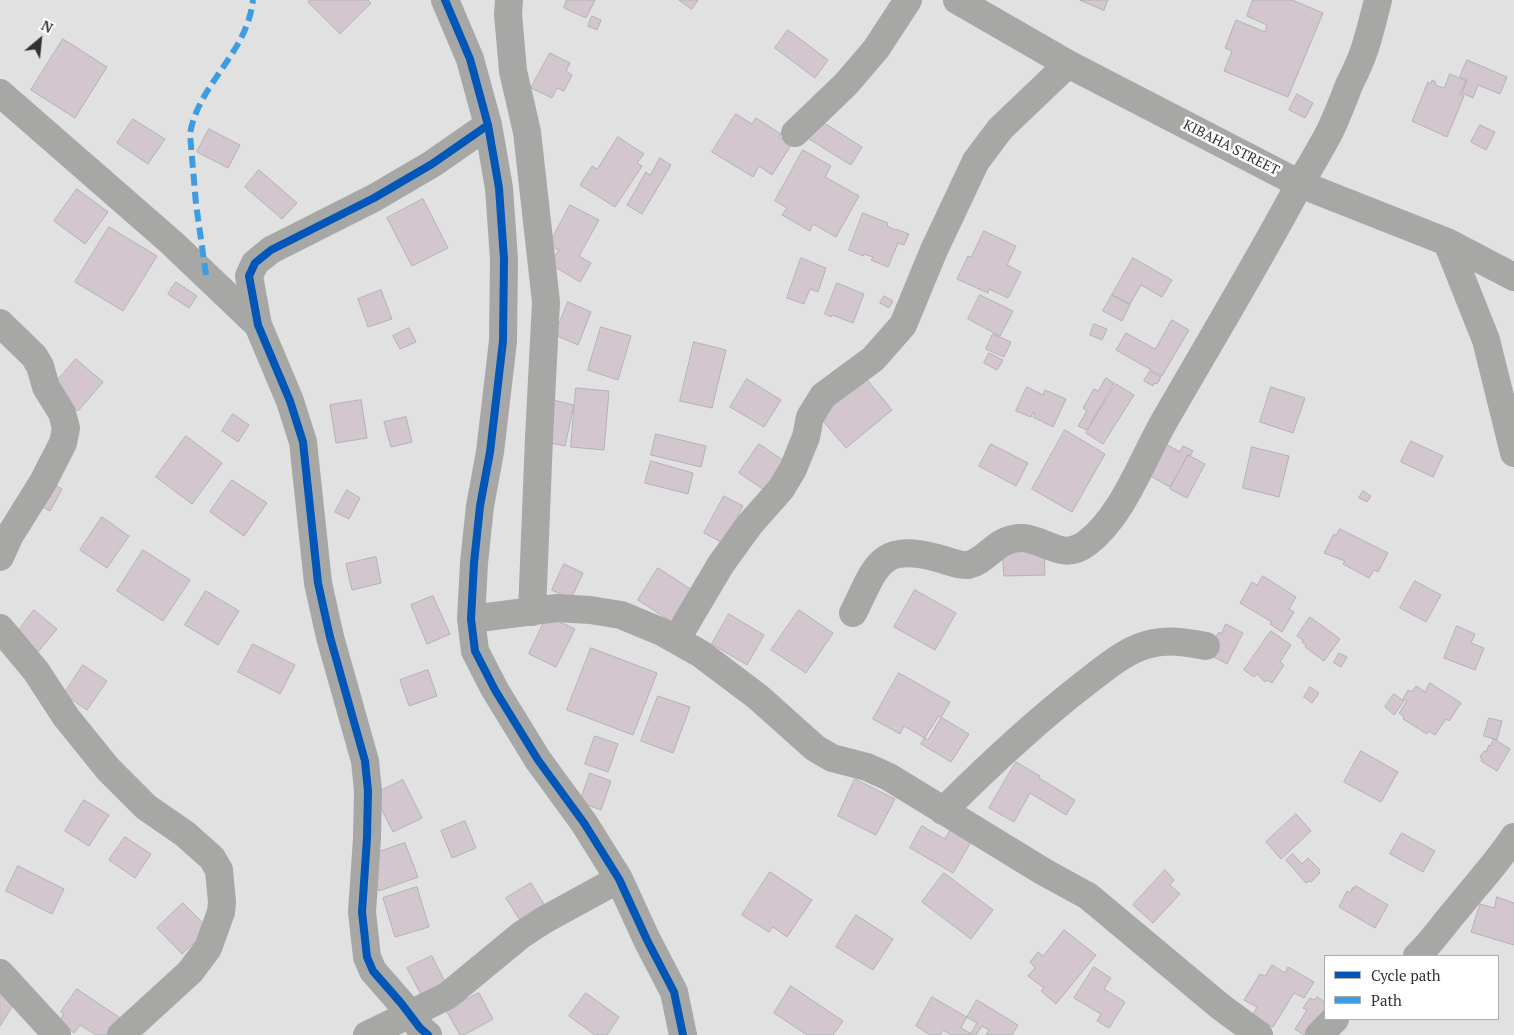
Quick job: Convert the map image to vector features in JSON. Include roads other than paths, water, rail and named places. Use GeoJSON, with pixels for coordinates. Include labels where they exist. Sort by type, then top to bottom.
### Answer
{"type":"FeatureCollection","features":[{"type":"Feature","properties":{"kind":"street"},"geometry":{"type":"LineString","coordinates":[[445,0],[470,58],[488,124],[499,188],[504,260],[503,341],[490,452],[480,506],[471,619],[475,651],[495,690],[538,760],[584,823],[619,879],[647,940],[674,992],[683,1035]]}},
{"type":"Feature","properties":{"kind":"street"},"geometry":{"type":"LineString","coordinates":[[509,0],[508,14],[513,71],[527,132],[546,302],[532,612]]}},
{"type":"Feature","properties":{"kind":"street"},"geometry":{"type":"LineString","coordinates":[[795,133],[846,84],[876,49],[908,0]]}},
{"type":"Feature","properties":{"kind":"street","name":"KIBAHA STREET"},"geometry":{"type":"LineString","coordinates":[[957,0],[1068,64],[1300,184],[1447,242],[1514,277]]}},
{"type":"Feature","properties":{"kind":"street"},"geometry":{"type":"LineString","coordinates":[[852,613],[877,568],[887,557],[897,554],[923,554],[966,566],[976,562],[1006,541],[1021,538],[1030,539],[1055,550],[1070,550],[1085,545],[1097,534],[1118,508],[1151,444],[1330,131],[1365,49],[1378,0]]}},
{"type":"Feature","properties":{"kind":"street"},"geometry":{"type":"LineString","coordinates":[[676,640],[721,564],[750,524],[781,489],[793,469],[806,438],[810,417],[822,396],[873,359],[904,325],[934,250],[976,162],[1000,129],[1068,64]]}},
{"type":"Feature","properties":{"kind":"street"},"geometry":{"type":"LineString","coordinates":[[0,93],[172,243],[258,325]]}},
{"type":"Feature","properties":{"kind":"street"},"geometry":{"type":"LineString","coordinates":[[428,1035],[420,1028],[373,971],[368,957],[362,912],[368,791],[365,761],[330,638],[318,583],[303,442],[290,402],[258,325],[248,276],[256,263],[271,250],[374,198],[432,164],[488,124]]}},
{"type":"Feature","properties":{"kind":"street"},"geometry":{"type":"LineString","coordinates":[[1447,242],[1486,340],[1514,453]]}},
{"type":"Feature","properties":{"kind":"street"},"geometry":{"type":"LineString","coordinates":[[0,323],[34,356],[40,366],[46,388],[62,413],[66,428],[63,443],[43,482],[10,535],[0,556]]}},
{"type":"Feature","properties":{"kind":"street"},"geometry":{"type":"LineString","coordinates":[[471,619],[558,608],[590,610],[621,615],[662,632],[701,654],[758,697],[815,748],[832,758],[867,767],[889,777],[1044,872],[1088,896],[1221,1007],[1259,1035]]}},
{"type":"Feature","properties":{"kind":"street"},"geometry":{"type":"LineString","coordinates":[[0,628],[36,671],[66,717],[108,769],[146,806],[185,834],[206,852],[219,870],[222,902],[208,948],[190,972],[121,1035]]}},
{"type":"Feature","properties":{"kind":"street"},"geometry":{"type":"LineString","coordinates":[[943,811],[1002,753],[1061,702],[1112,663],[1144,646],[1165,641],[1183,641],[1206,646]]}},
{"type":"Feature","properties":{"kind":"street"},"geometry":{"type":"LineString","coordinates":[[1418,955],[1509,852]]}},
{"type":"Feature","properties":{"kind":"street"},"geometry":{"type":"LineString","coordinates":[[367,1035],[447,996],[521,934],[619,879]]}},
{"type":"Feature","properties":{"kind":"street"},"geometry":{"type":"LineString","coordinates":[[0,973],[57,1035]]}},
{"type":"Feature","properties":{"kind":"street"},"geometry":{"type":"LineString","coordinates":[[1319,1035],[1334,1020]]}}]}
